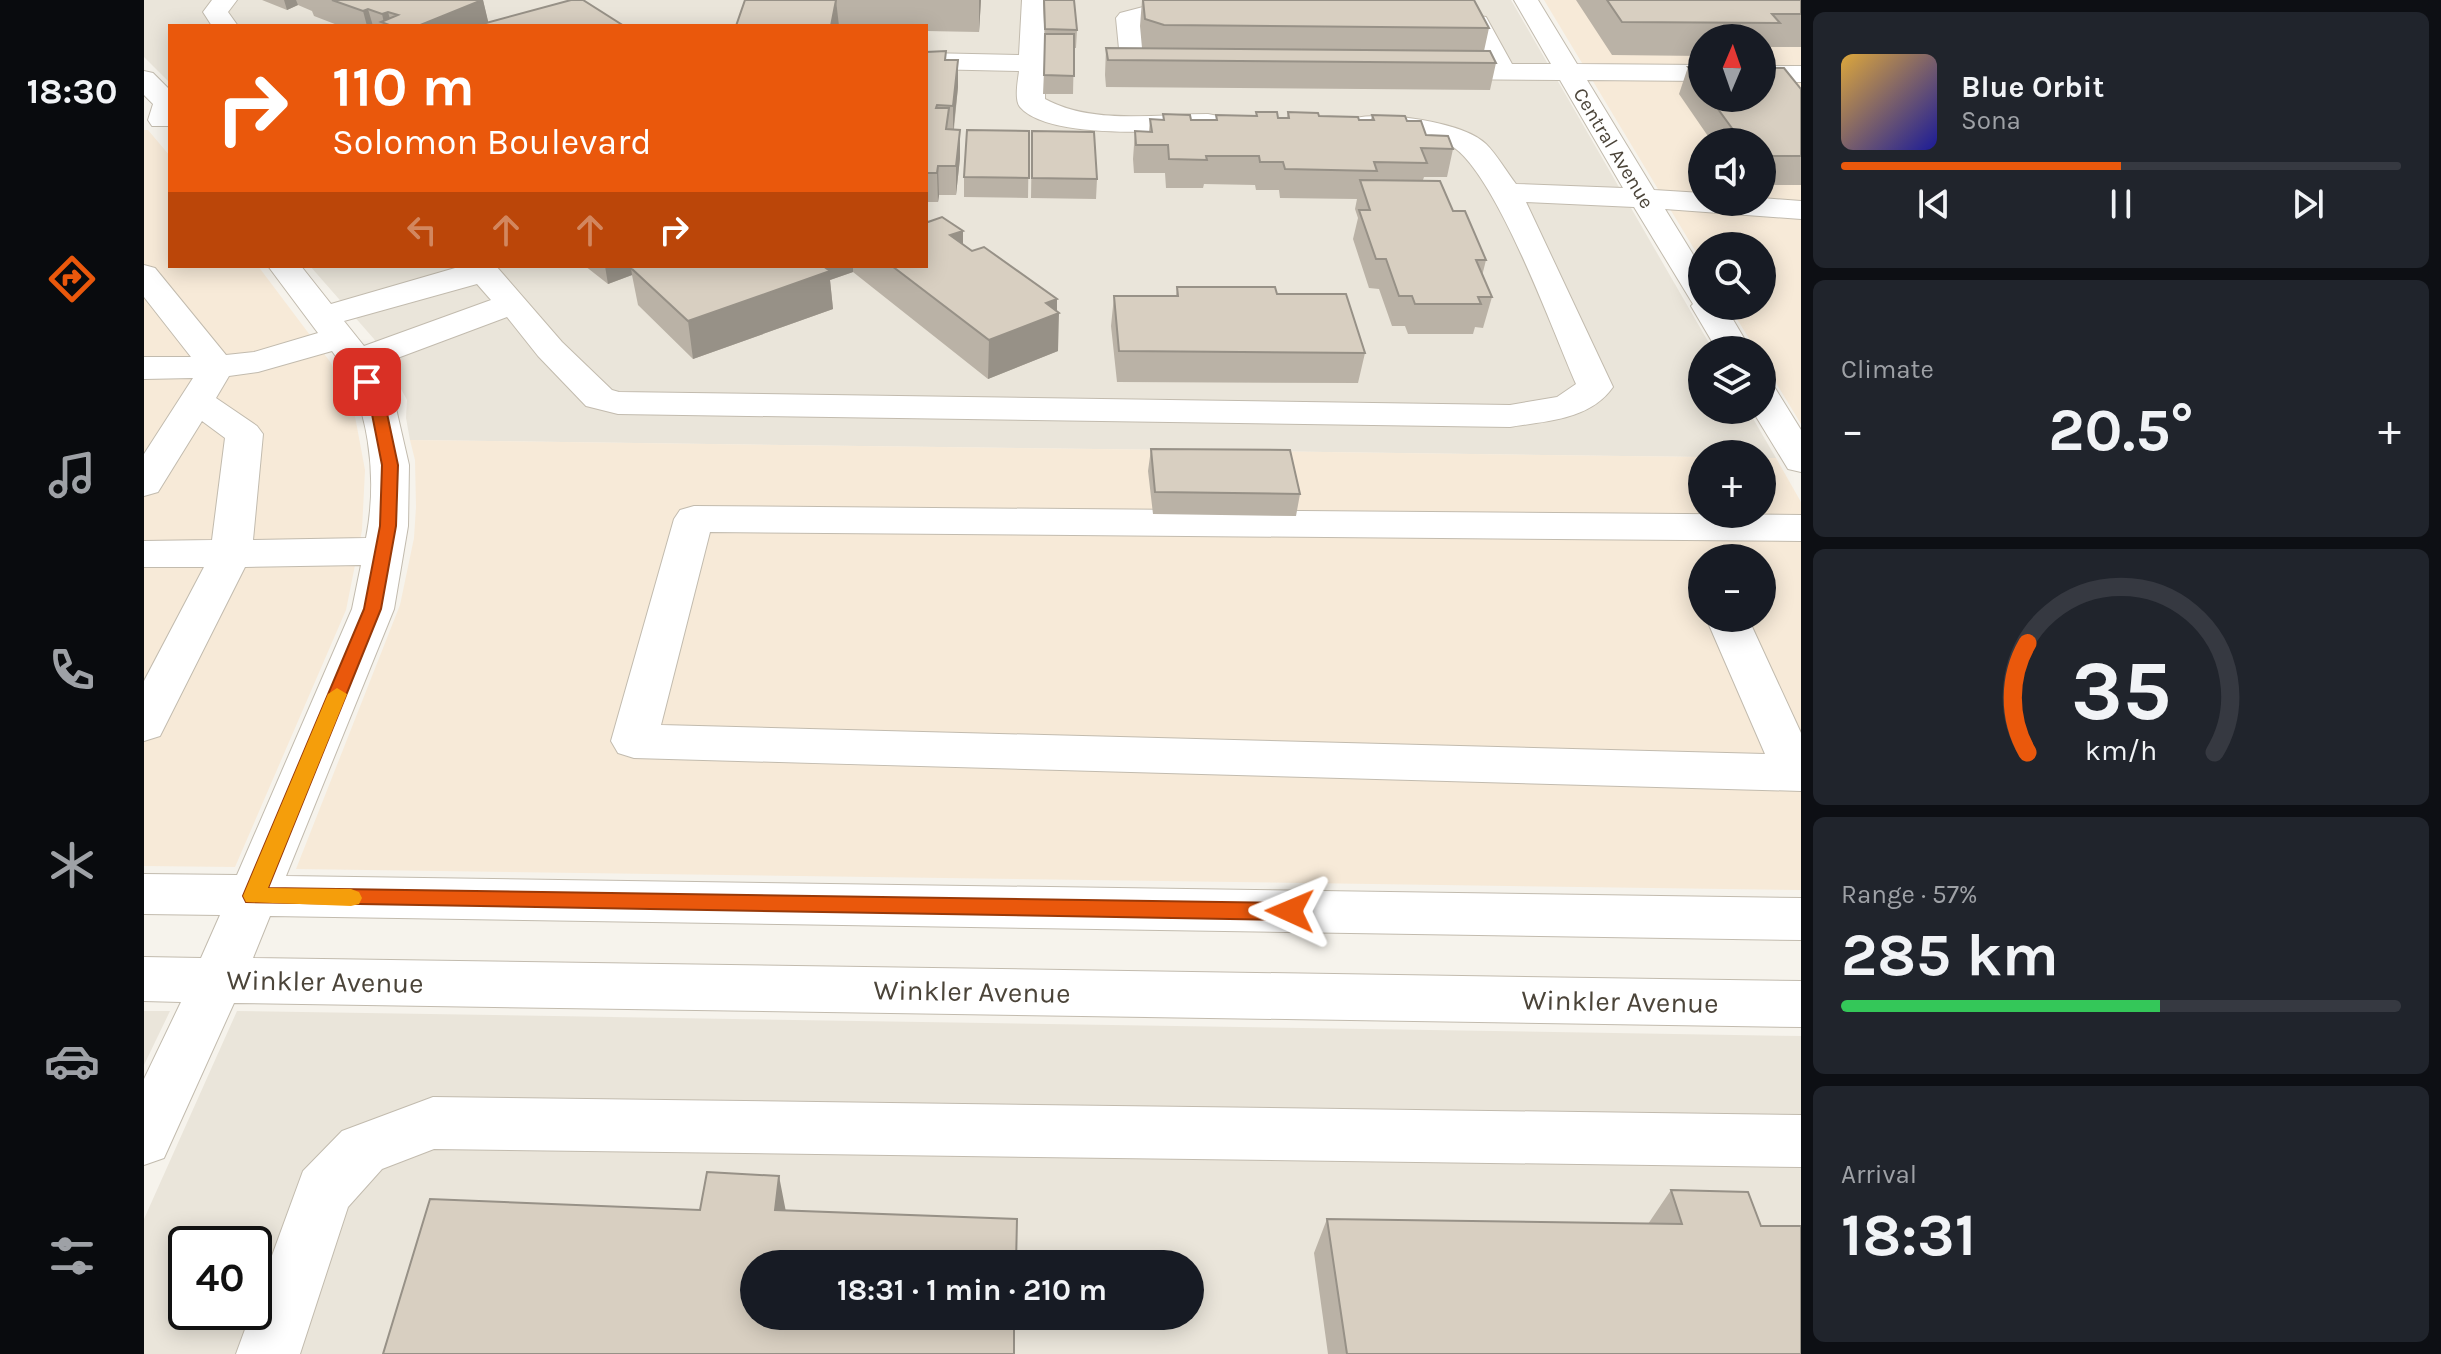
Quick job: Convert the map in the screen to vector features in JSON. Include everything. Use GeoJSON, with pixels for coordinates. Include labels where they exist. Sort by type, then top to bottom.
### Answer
{"type":"FeatureCollection","features":[{"type":"Feature","properties":{"kind":"street"},"geometry":{"type":"LineString","coordinates":[[223,24],[216,18],[215,12],[225,0]]}},
{"type":"Feature","properties":{"kind":"street"},"geometry":{"type":"LineString","coordinates":[[1034,0],[1031,103],[1048,115],[1077,122],[1239,122]]}},
{"type":"Feature","properties":{"kind":"street","name":"Central Avenue"},"geometry":{"type":"LineString","coordinates":[[1526,0],[1688,273]]}},
{"type":"Feature","properties":{"kind":"street"},"geometry":{"type":"LineString","coordinates":[[1209,68],[1145,67],[1133,59],[1129,18],[1143,14],[1220,15]]}},
{"type":"Feature","properties":{"kind":"street"},"geometry":{"type":"LineString","coordinates":[[1405,18],[1468,19],[1477,22],[1503,71]]}},
{"type":"Feature","properties":{"kind":"street"},"geometry":{"type":"LineString","coordinates":[[928,61],[1031,63]]}},
{"type":"Feature","properties":{"kind":"street"},"geometry":{"type":"LineString","coordinates":[[1417,70],[1688,73]]}},
{"type":"Feature","properties":{"kind":"street"},"geometry":{"type":"LineString","coordinates":[[1776,74],[1801,74]]}},
{"type":"Feature","properties":{"kind":"street"},"geometry":{"type":"LineString","coordinates":[[144,79],[167,103],[155,122]]}},
{"type":"Feature","properties":{"kind":"street"},"geometry":{"type":"LineString","coordinates":[[340,338],[480,269],[513,303],[550,349],[599,398],[618,403],[1510,416],[1568,406],[1595,387],[1507,193],[1476,150],[1459,138],[1423,129],[1345,124]]}},
{"type":"Feature","properties":{"kind":"street"},"geometry":{"type":"LineString","coordinates":[[1507,193],[1688,201]]}},
{"type":"Feature","properties":{"kind":"street"},"geometry":{"type":"LineString","coordinates":[[1776,208],[1801,210]]}},
{"type":"Feature","properties":{"kind":"street"},"geometry":{"type":"LineString","coordinates":[[144,1139],[218,980],[373,609],[388,526],[390,465],[377,404],[340,338],[286,268]]}},
{"type":"Feature","properties":{"kind":"street"},"geometry":{"type":"LineString","coordinates":[[144,275],[217,367]]}},
{"type":"Feature","properties":{"kind":"street"},"geometry":{"type":"LineString","coordinates":[[144,368],[217,367],[258,362],[340,338],[513,303]]}},
{"type":"Feature","properties":{"kind":"street"},"geometry":{"type":"LineString","coordinates":[[144,484],[198,402],[217,367]]}},
{"type":"Feature","properties":{"kind":"street"},"geometry":{"type":"LineString","coordinates":[[144,724],[231,554],[244,434],[198,402]]}},
{"type":"Feature","properties":{"kind":"street"},"geometry":{"type":"LineString","coordinates":[[1776,419],[1801,461]]}},
{"type":"Feature","properties":{"kind":"street"},"geometry":{"type":"LineString","coordinates":[[1733,632],[1798,773],[634,741],[694,519],[1695,544],[1801,528]]}},
{"type":"Feature","properties":{"kind":"street"},"geometry":{"type":"LineString","coordinates":[[144,554],[384,550]]}},
{"type":"Feature","properties":{"kind":"street"},"geometry":{"type":"LineString","coordinates":[[144,894],[1801,919]]}},
{"type":"Feature","properties":{"kind":"street","name":"Winkler Avenue"},"geometry":{"type":"LineString","coordinates":[[144,979],[1801,1004]]}},
{"type":"Feature","properties":{"kind":"street"},"geometry":{"type":"LineString","coordinates":[[268,1354],[324,1191],[362,1150],[433,1123],[1801,1141]]}},
{"type":"Feature","properties":{"kind":"shaded area"},"geometry":{"type":"Polygon","coordinates":[[[144,0],[1511,0],[1688,307],[1688,320],[1696,320],[1705,336],[1688,336],[1688,424],[1756,424],[1766,440],[1688,440],[1688,457],[410,440],[407,400],[374,339],[312,268],[928,268],[928,24],[168,24],[168,81],[144,57],[144,0]]]}},
{"type":"Feature","properties":{"kind":"shaded area"},"geometry":{"type":"Polygon","coordinates":[[[1544,0],[1801,0],[1801,424],[1776,383],[1776,336],[1747,336],[1738,320],[1776,320],[1776,232],[1688,232],[1688,239],[1544,0]]]}},
{"type":"Feature","properties":{"kind":"shaded area"},"geometry":{"type":"Polygon","coordinates":[[[144,130],[148,130],[168,154],[168,268],[260,268],[331,363],[354,411],[365,470],[362,530],[346,610],[235,867],[144,866],[144,130]]]}},
{"type":"Feature","properties":{"kind":"shaded area"},"geometry":{"type":"Polygon","coordinates":[[[410,440],[1688,457],[1688,528],[1776,528],[1776,458],[1801,502],[1801,890],[296,869],[400,605],[414,538],[415,460],[410,440]]]}},
{"type":"Feature","properties":{"kind":"shaded area"},"geometry":{"type":"Polygon","coordinates":[[[144,1011],[170,1011],[144,1065],[144,1011]]]}},
{"type":"Feature","properties":{"kind":"shaded area"},"geometry":{"type":"Polygon","coordinates":[[[237,1011],[1801,1036],[1801,1354],[144,1354],[144,1219],[237,1011]]]}},
{"type":"Feature","properties":{"kind":"building"},"geometry":{"type":"Polygon","coordinates":[[[332,0],[482,0],[423,24],[386,24],[381,22],[398,15],[368,9],[363,11],[332,0]]]}},
{"type":"Feature","properties":{"kind":"building"},"geometry":{"type":"Polygon","coordinates":[[[571,0],[583,0],[621,24],[482,24],[571,0]]]}},
{"type":"Feature","properties":{"kind":"building"},"geometry":{"type":"Polygon","coordinates":[[[745,0],[836,0],[831,24],[737,24],[745,0]]]}},
{"type":"Feature","properties":{"kind":"building"},"geometry":{"type":"Polygon","coordinates":[[[1044,0],[1074,0],[1077,30],[1045,29],[1044,0]]]}},
{"type":"Feature","properties":{"kind":"building"},"geometry":{"type":"Polygon","coordinates":[[[1143,0],[1474,0],[1489,28],[1164,25],[1145,19],[1143,0]]]}},
{"type":"Feature","properties":{"kind":"building"},"geometry":{"type":"Polygon","coordinates":[[[1607,0],[1801,0],[1801,14],[1772,14],[1780,23],[1622,22],[1607,0]]]}},
{"type":"Feature","properties":{"kind":"building"},"geometry":{"type":"Polygon","coordinates":[[[1045,34],[1074,34],[1074,76],[1044,75],[1045,34]]]}},
{"type":"Feature","properties":{"kind":"building"},"geometry":{"type":"Polygon","coordinates":[[[1106,48],[1490,51],[1496,63],[1108,60],[1106,48]]]}},
{"type":"Feature","properties":{"kind":"building"},"geometry":{"type":"Polygon","coordinates":[[[946,51],[945,60],[958,60],[953,106],[937,105],[936,108],[949,108],[946,129],[960,130],[956,166],[938,166],[937,173],[928,173],[928,52],[946,51]]]}},
{"type":"Feature","properties":{"kind":"building"},"geometry":{"type":"Polygon","coordinates":[[[1776,68],[1784,68],[1801,89],[1801,156],[1776,156],[1776,128],[1732,128],[1720,112],[1776,112],[1776,68]]]}},
{"type":"Feature","properties":{"kind":"building"},"geometry":{"type":"Polygon","coordinates":[[[1256,112],[1277,112],[1278,118],[1289,118],[1288,112],[1358,117],[1359,120],[1374,120],[1372,115],[1405,116],[1407,121],[1421,121],[1426,135],[1448,136],[1453,149],[1421,148],[1427,163],[1374,162],[1377,171],[1285,169],[1283,162],[1260,162],[1259,156],[1169,159],[1168,145],[1136,145],[1135,131],[1152,132],[1150,119],[1164,120],[1163,114],[1190,115],[1191,120],[1217,120],[1216,115],[1257,116],[1256,112]]]}},
{"type":"Feature","properties":{"kind":"building"},"geometry":{"type":"Polygon","coordinates":[[[967,130],[1029,131],[1029,178],[964,177],[967,130]]]}},
{"type":"Feature","properties":{"kind":"building"},"geometry":{"type":"Polygon","coordinates":[[[1032,131],[1094,132],[1097,179],[1032,178],[1032,131]]]}},
{"type":"Feature","properties":{"kind":"building"},"geometry":{"type":"Polygon","coordinates":[[[1360,180],[1440,181],[1453,211],[1465,211],[1486,260],[1476,260],[1492,297],[1478,297],[1481,304],[1415,304],[1412,296],[1399,296],[1386,259],[1376,259],[1359,210],[1370,210],[1360,180]]]}},
{"type":"Feature","properties":{"kind":"building"},"geometry":{"type":"Polygon","coordinates":[[[942,217],[963,231],[950,235],[972,251],[984,247],[1057,299],[1046,303],[1059,313],[989,340],[895,268],[928,268],[928,222],[942,217]]]}},
{"type":"Feature","properties":{"kind":"building"},"geometry":{"type":"Polygon","coordinates":[[[631,268],[826,268],[830,271],[688,321],[631,268]]]}},
{"type":"Feature","properties":{"kind":"building"},"geometry":{"type":"Polygon","coordinates":[[[1177,287],[1275,287],[1277,294],[1346,294],[1365,353],[1119,351],[1114,296],[1178,296],[1177,287]]]}},
{"type":"Feature","properties":{"kind":"building"},"geometry":{"type":"Polygon","coordinates":[[[1151,449],[1290,450],[1300,494],[1155,492],[1151,449]]]}},
{"type":"Feature","properties":{"kind":"building"},"geometry":{"type":"Polygon","coordinates":[[[707,1172],[779,1176],[775,1210],[1017,1219],[1016,1250],[740,1250],[740,1330],[1014,1330],[1014,1354],[383,1354],[430,1199],[700,1210],[707,1172]]]}},
{"type":"Feature","properties":{"kind":"building"},"geometry":{"type":"Polygon","coordinates":[[[1671,1190],[1748,1192],[1761,1226],[1801,1226],[1801,1354],[1347,1354],[1327,1219],[1682,1224],[1671,1190]]]}},
{"type":"Feature","properties":{"kind":"slow traffic"},"geometry":{"type":"LineString","coordinates":[[337,694],[254,896],[351,898]]}},
{"type":"Feature","properties":{"kind":"route"},"geometry":{"type":"LineString","coordinates":[[367,382],[377,404],[390,465],[388,526],[373,609],[254,896],[1290,911]]}}]}
